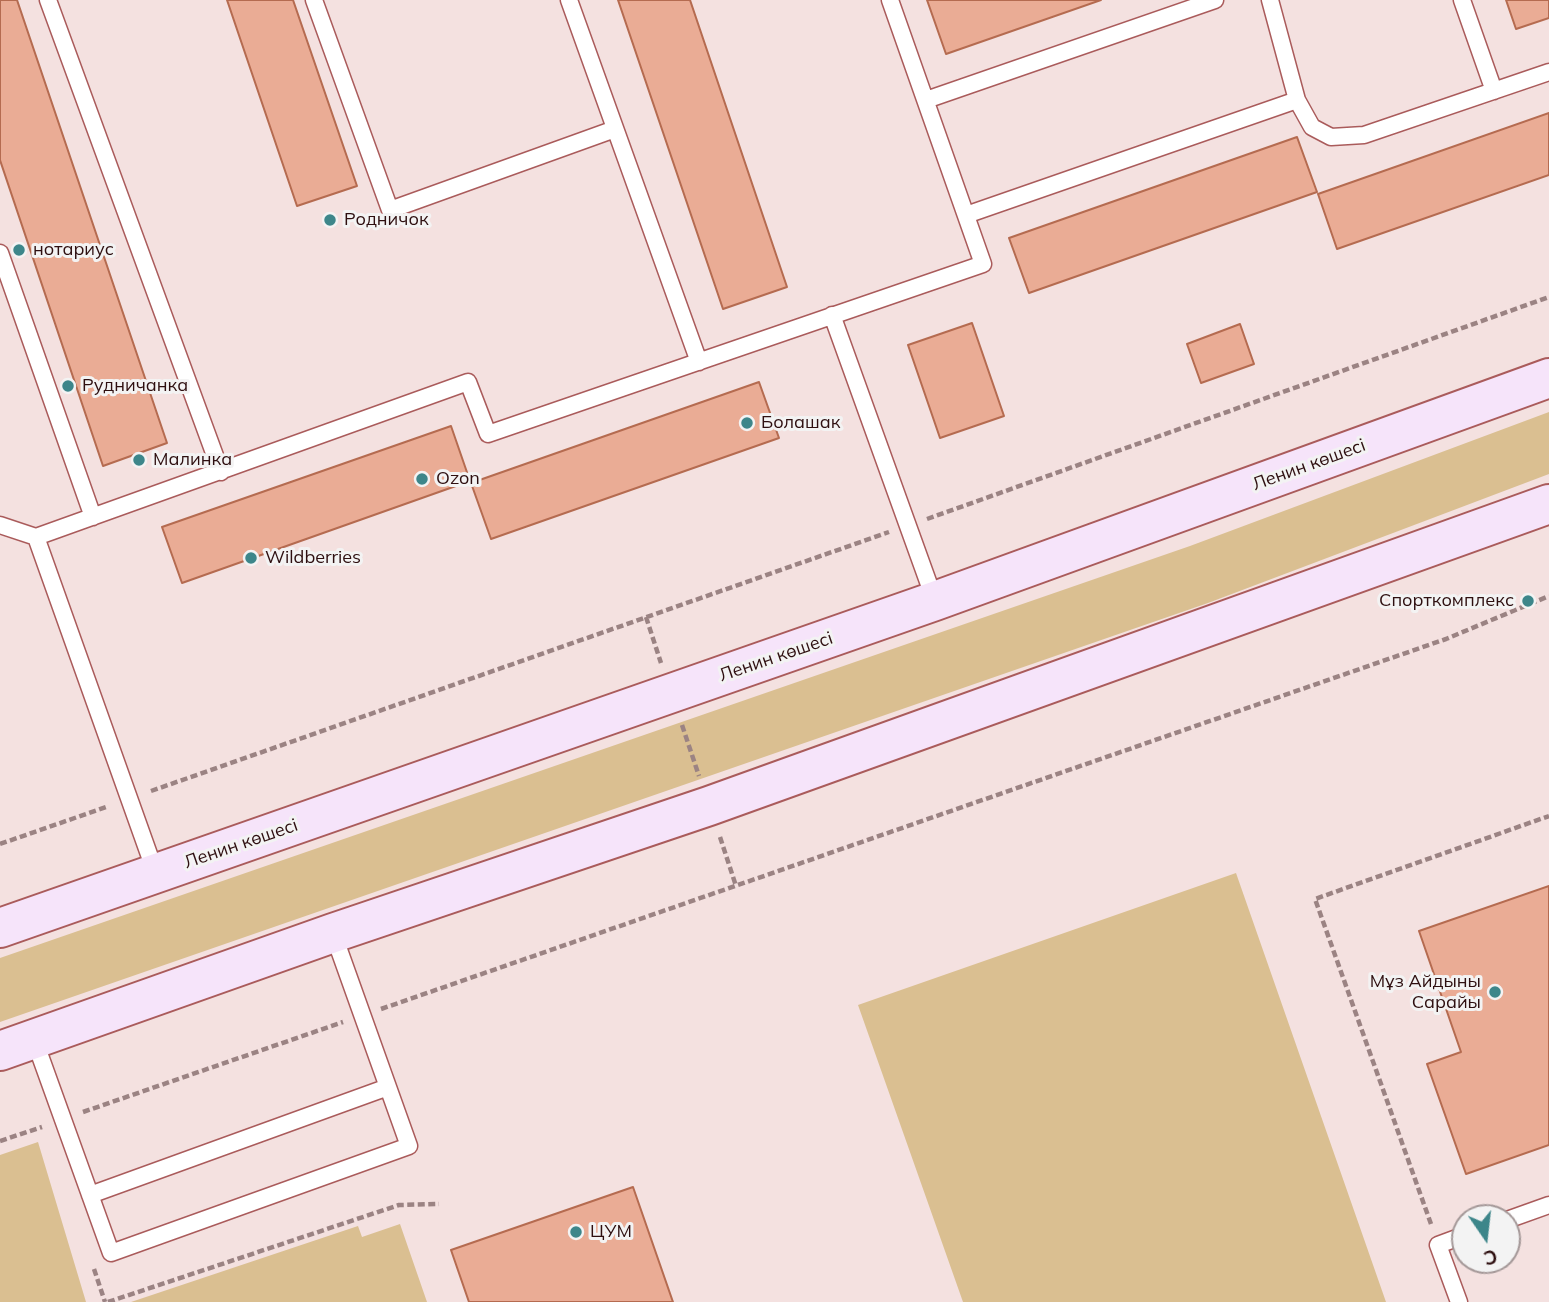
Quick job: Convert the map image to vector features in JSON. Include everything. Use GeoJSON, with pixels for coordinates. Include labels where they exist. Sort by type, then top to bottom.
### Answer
{"type":"FeatureCollection","features":[{"type":"Feature","properties":{"kind":"main road","name":"Ленин көшесі"},"geometry":{"type":"LineString","coordinates":[[0,928],[935,601],[1549,378]]}},
{"type":"Feature","properties":{"kind":"main road"},"geometry":{"type":"LineString","coordinates":[[17,1045],[332,933],[709,806],[1549,504]]}},
{"type":"Feature","properties":{"kind":"lane"},"geometry":{"type":"LineString","coordinates":[[48,0],[220,472]]}},
{"type":"Feature","properties":{"kind":"lane"},"geometry":{"type":"LineString","coordinates":[[314,0],[390,211],[615,129]]}},
{"type":"Feature","properties":{"kind":"lane"},"geometry":{"type":"LineString","coordinates":[[569,0],[699,362]]}},
{"type":"Feature","properties":{"kind":"lane"},"geometry":{"type":"LineString","coordinates":[[0,524],[36,537],[468,382],[488,434],[983,264],[890,0]]}},
{"type":"Feature","properties":{"kind":"lane"},"geometry":{"type":"LineString","coordinates":[[926,100],[1215,0]]}},
{"type":"Feature","properties":{"kind":"lane"},"geometry":{"type":"LineString","coordinates":[[1270,0],[1297,100],[1312,127],[1331,137],[1364,135],[1549,72]]}},
{"type":"Feature","properties":{"kind":"lane"},"geometry":{"type":"LineString","coordinates":[[1462,0],[1494,91]]}},
{"type":"Feature","properties":{"kind":"lane"},"geometry":{"type":"LineString","coordinates":[[966,215],[1297,100]]}},
{"type":"Feature","properties":{"kind":"lane"},"geometry":{"type":"LineString","coordinates":[[0,253],[93,517]]}},
{"type":"Feature","properties":{"kind":"lane"},"geometry":{"type":"LineString","coordinates":[[832,315],[935,601]]}},
{"type":"Feature","properties":{"kind":"lane"},"geometry":{"type":"LineString","coordinates":[[36,537],[156,874]]}},
{"type":"Feature","properties":{"kind":"lane"},"geometry":{"type":"LineString","coordinates":[[17,1045],[63,1119],[111,1252],[396,1151],[409,1146],[332,933]]}},
{"type":"Feature","properties":{"kind":"lane"},"geometry":{"type":"LineString","coordinates":[[90,1195],[388,1087]]}},
{"type":"Feature","properties":{"kind":"lane"},"geometry":{"type":"LineString","coordinates":[[1521,1215],[1549,1205]]}},
{"type":"Feature","properties":{"kind":"lane"},"geometry":{"type":"LineString","coordinates":[[1451,1240],[1438,1245],[1459,1302]]}},
{"type":"Feature","properties":{"kind":"path"},"geometry":{"type":"LineString","coordinates":[[0,844],[908,526],[1549,297]]}},
{"type":"Feature","properties":{"kind":"path"},"geometry":{"type":"LineString","coordinates":[[0,1141],[1433,643],[1549,596]]}},
{"type":"Feature","properties":{"kind":"path"},"geometry":{"type":"LineString","coordinates":[[646,617],[736,886]]}},
{"type":"Feature","properties":{"kind":"path"},"geometry":{"type":"LineString","coordinates":[[1438,1245],[1315,899],[1549,816]]}},
{"type":"Feature","properties":{"kind":"path"},"geometry":{"type":"LineString","coordinates":[[108,1302],[399,1205],[439,1204]]}},
{"type":"Feature","properties":{"kind":"shaded area"},"geometry":{"type":"Polygon","coordinates":[[[1549,412],[1549,474],[1208,603],[0,1022],[0,958],[1190,546],[1549,412]]]}},
{"type":"Feature","properties":{"kind":"shaded area"},"geometry":{"type":"Polygon","coordinates":[[[1236,873],[1386,1302],[963,1302],[858,1005],[1236,873]]]}},
{"type":"Feature","properties":{"kind":"shaded area"},"geometry":{"type":"Polygon","coordinates":[[[38,1142],[86,1302],[0,1302],[0,1155],[38,1142]]]}},
{"type":"Feature","properties":{"kind":"shaded area"},"geometry":{"type":"Polygon","coordinates":[[[400,1224],[427,1302],[131,1302],[358,1226],[362,1237],[400,1224]]]}},
{"type":"Feature","properties":{"kind":"building"},"geometry":{"type":"Polygon","coordinates":[[[0,0],[17,0],[167,443],[103,466],[0,160],[0,0]]]}},
{"type":"Feature","properties":{"kind":"building"},"geometry":{"type":"Polygon","coordinates":[[[227,0],[293,0],[357,186],[297,206],[227,0]]]}},
{"type":"Feature","properties":{"kind":"building"},"geometry":{"type":"Polygon","coordinates":[[[618,0],[690,0],[787,287],[723,309],[618,0]]]}},
{"type":"Feature","properties":{"kind":"building"},"geometry":{"type":"Polygon","coordinates":[[[927,0],[1101,0],[946,54],[927,0]]]}},
{"type":"Feature","properties":{"kind":"building"},"geometry":{"type":"Polygon","coordinates":[[[1506,0],[1549,0],[1549,18],[1516,29],[1506,0]]]}},
{"type":"Feature","properties":{"kind":"building"},"geometry":{"type":"Polygon","coordinates":[[[1549,113],[1549,175],[1337,249],[1318,194],[1549,113]]]}},
{"type":"Feature","properties":{"kind":"building"},"geometry":{"type":"Polygon","coordinates":[[[1297,137],[1317,192],[1029,293],[1009,238],[1297,137]]]}},
{"type":"Feature","properties":{"kind":"building"},"geometry":{"type":"Polygon","coordinates":[[[972,323],[1004,416],[940,438],[908,345],[972,323]]]}},
{"type":"Feature","properties":{"kind":"building"},"geometry":{"type":"Polygon","coordinates":[[[1240,324],[1254,364],[1201,383],[1187,344],[1240,324]]]}},
{"type":"Feature","properties":{"kind":"building"},"geometry":{"type":"Polygon","coordinates":[[[759,382],[779,438],[491,539],[471,483],[759,382]]]}},
{"type":"Feature","properties":{"kind":"building"},"geometry":{"type":"Polygon","coordinates":[[[451,426],[470,481],[182,583],[162,527],[451,426]]]}},
{"type":"Feature","properties":{"kind":"building","name":"Мұз Айдыны Сарайы"},"geometry":{"type":"Polygon","coordinates":[[[1549,886],[1549,1145],[1466,1174],[1427,1064],[1461,1052],[1419,931],[1549,886]]]}},
{"type":"Feature","properties":{"kind":"building","name":"ЦУМ"},"geometry":{"type":"Polygon","coordinates":[[[633,1187],[673,1302],[469,1302],[451,1250],[633,1187]]]}},
{"type":"Feature","properties":{"kind":"place","name":"Родничок"},"geometry":{"type":"Point","coordinates":[330,220]}},
{"type":"Feature","properties":{"kind":"place","name":"нотариус"},"geometry":{"type":"Point","coordinates":[19,250]}},
{"type":"Feature","properties":{"kind":"place","name":"Рудничанка"},"geometry":{"type":"Point","coordinates":[68,386]}},
{"type":"Feature","properties":{"kind":"place","name":"Болашак"},"geometry":{"type":"Point","coordinates":[747,423]}},
{"type":"Feature","properties":{"kind":"place","name":"Малинка"},"geometry":{"type":"Point","coordinates":[139,460]}},
{"type":"Feature","properties":{"kind":"place","name":"Ozon"},"geometry":{"type":"Point","coordinates":[422,479]}},
{"type":"Feature","properties":{"kind":"place","name":"Wildberries"},"geometry":{"type":"Point","coordinates":[251,558]}},
{"type":"Feature","properties":{"kind":"place","name":"Спорткомплекс"},"geometry":{"type":"Point","coordinates":[1528,601]}},
{"type":"Feature","properties":{"kind":"place","name":"Мұз Айдыны Сарайы"},"geometry":{"type":"Point","coordinates":[1495,992]}},
{"type":"Feature","properties":{"kind":"place","name":"ЦУМ"},"geometry":{"type":"Point","coordinates":[576,1232]}}]}
